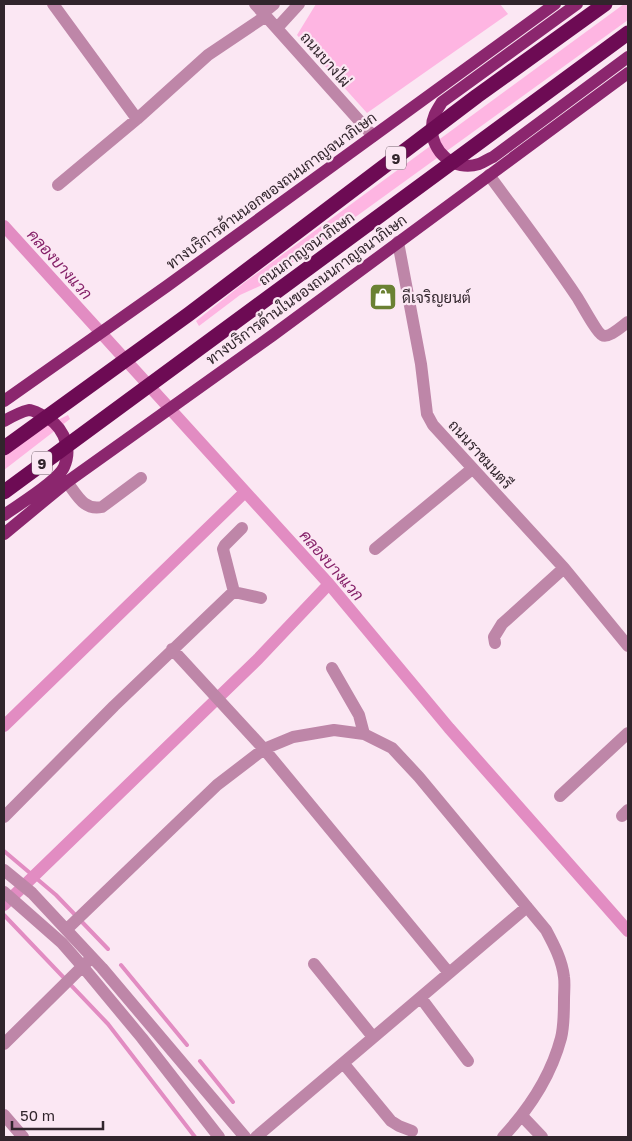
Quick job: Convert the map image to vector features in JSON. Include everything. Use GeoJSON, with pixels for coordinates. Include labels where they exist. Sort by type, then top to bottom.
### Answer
{"type":"FeatureCollection","features":[{"type":"Feature","properties":{"kind":"highway","name":"ถนนกาญจนาภิเษก"},"geometry":{"type":"LineString","coordinates":[[4,448],[189,314],[477,96],[605,4]]}},
{"type":"Feature","properties":{"kind":"highway","name":"ถนนกาญจนาภิเษก"},"geometry":{"type":"LineString","coordinates":[[4,492],[80,434],[212,340],[628,33]]}},
{"type":"Feature","properties":{"kind":"main road","name":"ทางบริการด้านนอกของถนนกาญจนาภิเษก"},"geometry":{"type":"LineString","coordinates":[[4,401],[167,286],[555,4]]}},
{"type":"Feature","properties":{"kind":"main road"},"geometry":{"type":"LineString","coordinates":[[577,4],[442,102],[435,112],[432,127],[434,142],[440,153],[448,160],[459,165],[480,164],[493,157],[628,57]]}},
{"type":"Feature","properties":{"kind":"main road","name":"ทางบริการด้านในของถนนกาญจนาภิเษก"},"geometry":{"type":"LineString","coordinates":[[4,534],[67,482],[628,73]]}},
{"type":"Feature","properties":{"kind":"main road"},"geometry":{"type":"LineString","coordinates":[[4,421],[13,415],[30,410],[47,417],[62,430],[68,454],[64,468],[57,477],[4,515]]}},
{"type":"Feature","properties":{"kind":"street"},"geometry":{"type":"LineString","coordinates":[[53,4],[137,119]]}},
{"type":"Feature","properties":{"kind":"street"},"geometry":{"type":"LineString","coordinates":[[58,185],[137,119],[208,55],[261,11],[274,4]]}},
{"type":"Feature","properties":{"kind":"street"},"geometry":{"type":"LineString","coordinates":[[277,28],[299,4]]}},
{"type":"Feature","properties":{"kind":"street","name":"ถนนบางไผ่"},"geometry":{"type":"LineString","coordinates":[[261,11],[372,136]]}},
{"type":"Feature","properties":{"kind":"street"},"geometry":{"type":"LineString","coordinates":[[489,176],[545,250],[597,331],[605,336],[628,322]]}},
{"type":"Feature","properties":{"kind":"street","name":"ถนนราชมนตรี"},"geometry":{"type":"LineString","coordinates":[[398,242],[423,379],[427,414],[432,425],[564,568],[628,646]]}},
{"type":"Feature","properties":{"kind":"street"},"geometry":{"type":"LineString","coordinates":[[375,550],[472,469]]}},
{"type":"Feature","properties":{"kind":"street"},"geometry":{"type":"LineString","coordinates":[[67,482],[82,502],[88,507],[95,509],[102,507],[141,478]]}},
{"type":"Feature","properties":{"kind":"street"},"geometry":{"type":"LineString","coordinates":[[234,592],[223,550],[225,545],[242,528]]}},
{"type":"Feature","properties":{"kind":"street"},"geometry":{"type":"LineString","coordinates":[[495,643],[494,637],[502,624],[564,568]]}},
{"type":"Feature","properties":{"kind":"street"},"geometry":{"type":"LineString","coordinates":[[4,817],[172,649],[230,594],[234,592],[261,598]]}},
{"type":"Feature","properties":{"kind":"street"},"geometry":{"type":"LineString","coordinates":[[172,649],[264,749],[450,973]]}},
{"type":"Feature","properties":{"kind":"street"},"geometry":{"type":"LineString","coordinates":[[332,668],[359,715],[364,734]]}},
{"type":"Feature","properties":{"kind":"street"},"geometry":{"type":"LineString","coordinates":[[67,929],[217,786],[264,749],[292,738],[334,730],[364,734],[392,748],[546,930],[557,949],[564,977],[561,1037],[534,1100],[503,1137]]}},
{"type":"Feature","properties":{"kind":"street"},"geometry":{"type":"LineString","coordinates":[[560,796],[628,733]]}},
{"type":"Feature","properties":{"kind":"street"},"geometry":{"type":"LineString","coordinates":[[7,873],[32,893],[67,929],[246,1137]]}},
{"type":"Feature","properties":{"kind":"street"},"geometry":{"type":"LineString","coordinates":[[4,892],[62,944],[142,1038],[219,1137]]}},
{"type":"Feature","properties":{"kind":"street"},"geometry":{"type":"LineString","coordinates":[[256,1137],[527,908]]}},
{"type":"Feature","properties":{"kind":"street"},"geometry":{"type":"LineString","coordinates":[[4,1044],[92,957]]}},
{"type":"Feature","properties":{"kind":"street"},"geometry":{"type":"LineString","coordinates":[[314,964],[373,1038]]}},
{"type":"Feature","properties":{"kind":"street"},"geometry":{"type":"LineString","coordinates":[[421,998],[468,1062]]}},
{"type":"Feature","properties":{"kind":"street"},"geometry":{"type":"LineString","coordinates":[[344,1064],[391,1121],[412,1131]]}},
{"type":"Feature","properties":{"kind":"street"},"geometry":{"type":"LineString","coordinates":[[4,1115],[23,1137]]}},
{"type":"Feature","properties":{"kind":"street"},"geometry":{"type":"LineString","coordinates":[[522,1116],[542,1137]]}},
{"type":"Feature","properties":{"kind":"street"},"geometry":{"type":"LineString","coordinates":[[237,1137],[246,1137]]}},
{"type":"Feature","properties":{"kind":"shaded area"},"geometry":{"type":"Polygon","coordinates":[[[316,4],[500,4],[508,14],[367,113],[297,35],[316,4]]]}},
{"type":"Feature","properties":{"kind":"shaded area"},"geometry":{"type":"Polygon","coordinates":[[[624,4],[628,4],[628,20],[260,286],[240,295],[199,326],[196,321],[245,282],[624,4]]]}},
{"type":"Feature","properties":{"kind":"shaded area"},"geometry":{"type":"Polygon","coordinates":[[[68,415],[70,419],[4,470],[4,455],[37,430],[68,415]]]}},
{"type":"Feature","properties":{"kind":"waterway","name":"คลองบางแวก"},"geometry":{"type":"LineString","coordinates":[[4,226],[329,584],[449,728],[628,931]]}},
{"type":"Feature","properties":{"kind":"waterway"},"geometry":{"type":"LineString","coordinates":[[4,726],[245,492]]}},
{"type":"Feature","properties":{"kind":"waterway"},"geometry":{"type":"LineString","coordinates":[[4,905],[258,659],[329,584]]}},
{"type":"Feature","properties":{"kind":"waterway"},"geometry":{"type":"LineString","coordinates":[[4,851],[56,895],[108,949]]}},
{"type":"Feature","properties":{"kind":"waterway"},"geometry":{"type":"LineString","coordinates":[[4,915],[108,1024],[195,1137]]}},
{"type":"Feature","properties":{"kind":"waterway"},"geometry":{"type":"LineString","coordinates":[[121,965],[187,1045]]}},
{"type":"Feature","properties":{"kind":"waterway"},"geometry":{"type":"LineString","coordinates":[[200,1061],[233,1102]]}},
{"type":"Feature","properties":{"kind":"place","name":"ดีเจริญยนต์"},"geometry":{"type":"Point","coordinates":[383,297]}}]}
